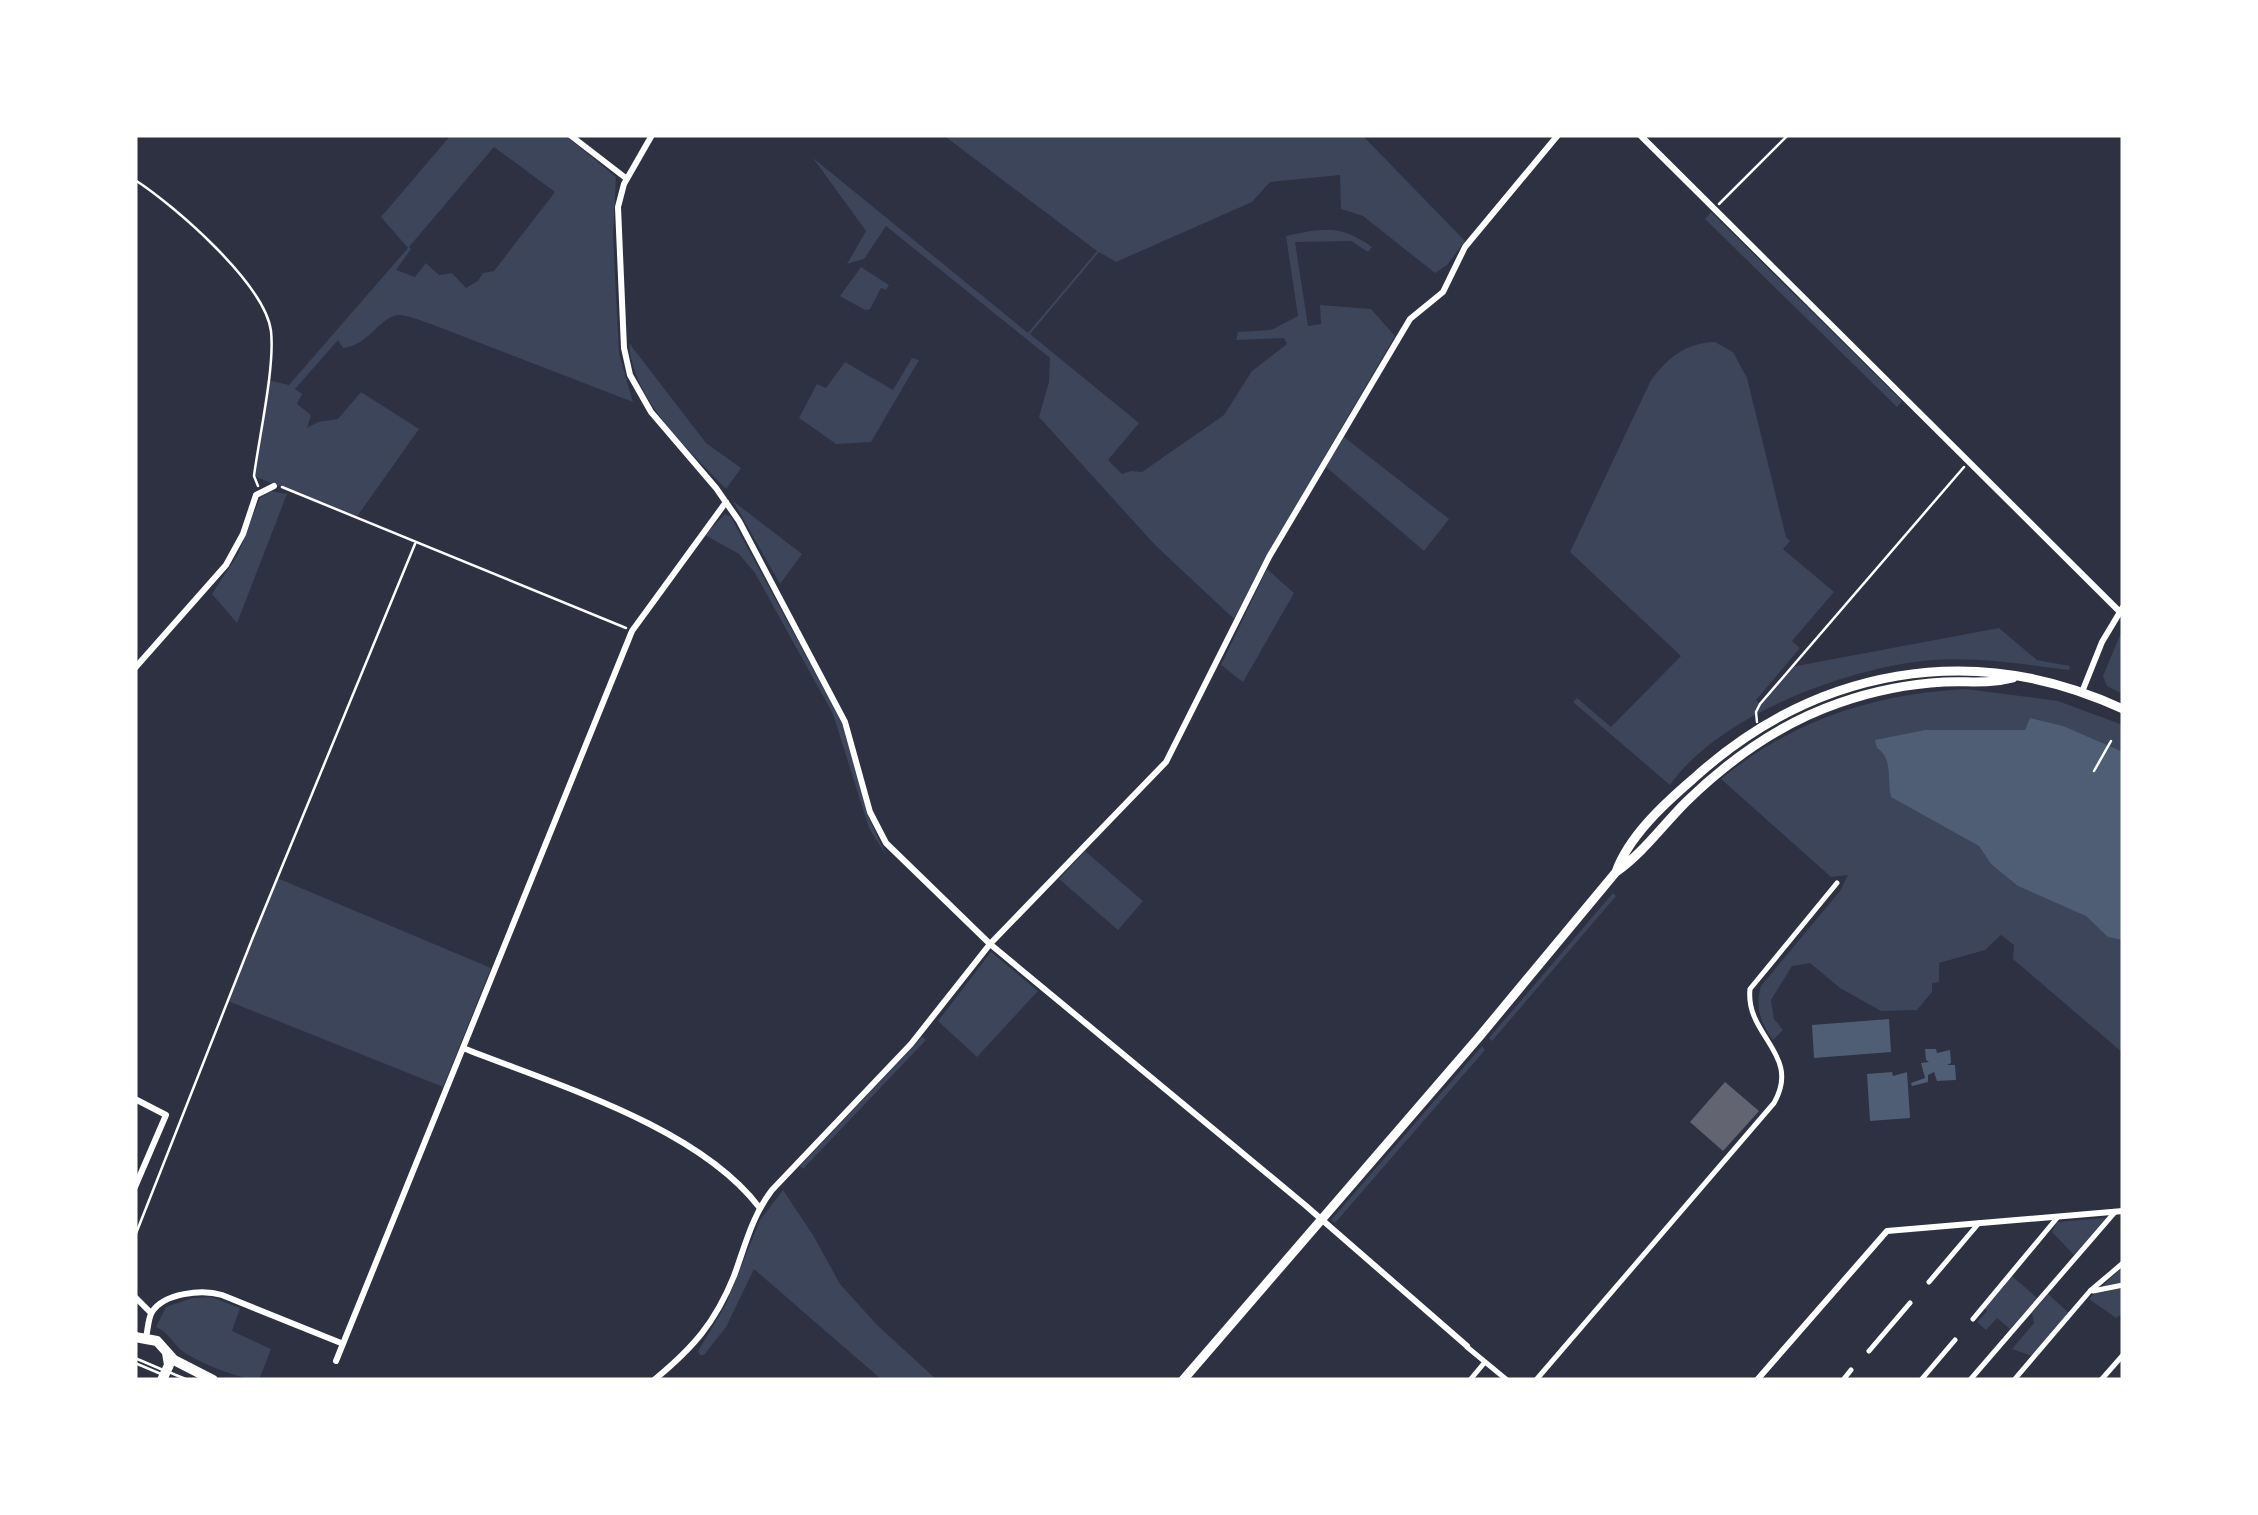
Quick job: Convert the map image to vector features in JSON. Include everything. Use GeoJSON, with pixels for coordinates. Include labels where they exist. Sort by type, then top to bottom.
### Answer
{"type":"FeatureCollection","features":[{"type":"Feature","properties":{"kind":"main road"},"geometry":{"type":"LineString","coordinates":[[1616,872],[1626,848],[1684,787],[1758,728],[1819,698],[1884,678],[1961,670],[1996,671],[2082,692],[2123,709]]}},
{"type":"Feature","properties":{"kind":"main road"},"geometry":{"type":"LineString","coordinates":[[1183,1380],[1616,872],[1715,775],[1789,724],[1838,703],[1886,690],[2013,678]]}},
{"type":"Feature","properties":{"kind":"main road"},"geometry":{"type":"LineString","coordinates":[[141,1337],[157,1340],[167,1354],[213,1380]]}},
{"type":"Feature","properties":{"kind":"main road"},"geometry":{"type":"LineString","coordinates":[[167,1354],[168,1377]]}},
{"type":"Feature","properties":{"kind":"street"},"geometry":{"type":"LineString","coordinates":[[570,135],[626,179]]}},
{"type":"Feature","properties":{"kind":"street"},"geometry":{"type":"LineString","coordinates":[[652,135],[626,179],[618,213],[623,336],[630,375],[651,412],[726,502],[846,722],[870,812],[880,834],[914,874],[990,944],[1321,1219],[1507,1380]]}},
{"type":"Feature","properties":{"kind":"street"},"geometry":{"type":"LineString","coordinates":[[654,1380],[694,1346],[712,1320],[733,1278],[759,1207],[811,1146],[911,1044],[990,944],[1166,762],[1269,558],[1410,319],[1443,292],[1465,248],[1558,135]]}},
{"type":"Feature","properties":{"kind":"street"},"geometry":{"type":"LineString","coordinates":[[1640,135],[2121,609],[2100,645],[2082,692]]}},
{"type":"Feature","properties":{"kind":"street"},"geometry":{"type":"LineString","coordinates":[[135,668],[232,556],[252,502],[260,490],[274,486]]}},
{"type":"Feature","properties":{"kind":"street"},"geometry":{"type":"LineString","coordinates":[[336,1361],[632,631],[726,502]]}},
{"type":"Feature","properties":{"kind":"street"},"geometry":{"type":"LineString","coordinates":[[1536,1380],[1774,1104],[1782,1084],[1782,1067],[1755,1018],[1750,989],[1837,883]]}},
{"type":"Feature","properties":{"kind":"street"},"geometry":{"type":"LineString","coordinates":[[463,1048],[657,1127],[745,1189],[759,1207]]}},
{"type":"Feature","properties":{"kind":"street"},"geometry":{"type":"LineString","coordinates":[[135,1099],[166,1115],[135,1188]]}},
{"type":"Feature","properties":{"kind":"street"},"geometry":{"type":"LineString","coordinates":[[1758,1380],[1880,1235],[1914,1227],[2120,1211]]}},
{"type":"Feature","properties":{"kind":"street"},"geometry":{"type":"LineString","coordinates":[[1970,1380],[2120,1211]]}},
{"type":"Feature","properties":{"kind":"street"},"geometry":{"type":"LineString","coordinates":[[1973,1318],[2057,1218]]}},
{"type":"Feature","properties":{"kind":"street"},"geometry":{"type":"LineString","coordinates":[[1929,1282],[1980,1223]]}},
{"type":"Feature","properties":{"kind":"street"},"geometry":{"type":"LineString","coordinates":[[2014,1380],[2090,1291],[2123,1262]]}},
{"type":"Feature","properties":{"kind":"street"},"geometry":{"type":"LineString","coordinates":[[2090,1291],[2123,1286]]}},
{"type":"Feature","properties":{"kind":"street"},"geometry":{"type":"LineString","coordinates":[[141,1337],[150,1313],[161,1304],[186,1294],[214,1292],[342,1343]]}},
{"type":"Feature","properties":{"kind":"street"},"geometry":{"type":"LineString","coordinates":[[135,1296],[150,1313]]}},
{"type":"Feature","properties":{"kind":"street"},"geometry":{"type":"LineString","coordinates":[[1868,1350],[1910,1303]]}},
{"type":"Feature","properties":{"kind":"street"},"geometry":{"type":"LineString","coordinates":[[1920,1380],[1955,1340]]}},
{"type":"Feature","properties":{"kind":"street"},"geometry":{"type":"LineString","coordinates":[[2101,1380],[2123,1355]]}},
{"type":"Feature","properties":{"kind":"street"},"geometry":{"type":"LineString","coordinates":[[1470,1380],[1485,1362]]}},
{"type":"Feature","properties":{"kind":"street"},"geometry":{"type":"LineString","coordinates":[[1843,1380],[1852,1370]]}},
{"type":"Feature","properties":{"kind":"lane"},"geometry":{"type":"LineString","coordinates":[[135,1360],[168,1377],[188,1380]]}},
{"type":"Feature","properties":{"kind":"path"},"geometry":{"type":"LineString","coordinates":[[1714,209],[1788,135]]}},
{"type":"Feature","properties":{"kind":"path"},"geometry":{"type":"LineString","coordinates":[[135,180],[209,242],[242,278],[268,318],[270,349],[254,476],[260,490]]}},
{"type":"Feature","properties":{"kind":"path"},"geometry":{"type":"LineString","coordinates":[[1758,728],[1756,715],[1760,704],[1968,462]]}},
{"type":"Feature","properties":{"kind":"path"},"geometry":{"type":"LineString","coordinates":[[274,486],[632,631]]}},
{"type":"Feature","properties":{"kind":"path"},"geometry":{"type":"LineString","coordinates":[[135,1236],[415,544]]}},
{"type":"Feature","properties":{"kind":"path"},"geometry":{"type":"LineString","coordinates":[[2094,771],[2111,741]]}},
{"type":"Feature","properties":{"kind":"shaded area"},"geometry":{"type":"Polygon","coordinates":[[[451,135],[565,135],[616,177],[613,234],[619,354],[633,402],[431,324],[398,315],[352,346],[343,348],[338,340],[295,389],[302,394],[297,404],[311,415],[307,428],[338,419],[361,392],[419,429],[356,518],[254,476],[267,380],[289,385],[408,248],[381,217],[451,135]],[[494,147],[409,247],[396,270],[415,277],[426,263],[439,275],[452,273],[466,288],[483,273],[494,271],[555,192],[494,147]]]}},
{"type":"Feature","properties":{"kind":"shaded area"},"geometry":{"type":"Polygon","coordinates":[[[943,135],[1362,135],[1465,241],[1447,265],[1435,273],[1363,216],[1341,209],[1340,175],[1270,182],[1252,202],[1116,262],[1099,252],[1030,334],[1139,423],[1108,460],[1122,474],[1142,472],[1224,415],[1252,371],[1287,344],[1284,338],[1236,340],[1238,332],[1271,330],[1298,316],[1286,236],[1341,231],[1372,247],[1368,252],[1351,241],[1295,242],[1308,326],[1321,324],[1320,305],[1371,309],[1395,336],[1234,619],[1155,545],[1039,417],[1049,382],[1050,358],[886,226],[864,259],[847,264],[866,231],[813,158],[1028,333],[1097,251],[943,135]]]}},
{"type":"Feature","properties":{"kind":"shaded area"},"geometry":{"type":"Polygon","coordinates":[[[1711,212],[1902,401],[1897,407],[1705,219],[1711,212]]]}},
{"type":"Feature","properties":{"kind":"shaded area"},"geometry":{"type":"Polygon","coordinates":[[[861,267],[889,285],[886,290],[881,288],[870,309],[865,310],[840,296],[861,267]]]}},
{"type":"Feature","properties":{"kind":"shaded area"},"geometry":{"type":"Polygon","coordinates":[[[1715,342],[1733,352],[1747,378],[1790,541],[1783,549],[1834,592],[1792,641],[1800,648],[1756,700],[1759,703],[1791,667],[1999,628],[2037,660],[2070,666],[2069,670],[1949,659],[1863,673],[1788,699],[1753,717],[1720,737],[1670,785],[1573,702],[1577,698],[1611,727],[1681,656],[1570,552],[1650,382],[1678,353],[1715,342]]]}},
{"type":"Feature","properties":{"kind":"shaded area"},"geometry":{"type":"Polygon","coordinates":[[[629,343],[706,443],[741,468],[726,489],[652,405],[633,365],[629,343]]]}},
{"type":"Feature","properties":{"kind":"shaded area"},"geometry":{"type":"Polygon","coordinates":[[[912,358],[919,360],[871,442],[836,444],[799,418],[817,384],[826,388],[845,362],[893,390],[912,358]]]}},
{"type":"Feature","properties":{"kind":"shaded area"},"geometry":{"type":"Polygon","coordinates":[[[1344,437],[1449,519],[1424,551],[1326,467],[1344,437]]]}},
{"type":"Feature","properties":{"kind":"shaded area"},"geometry":{"type":"Polygon","coordinates":[[[271,491],[287,494],[237,623],[212,594],[238,554],[260,498],[271,491]]]}},
{"type":"Feature","properties":{"kind":"shaded area"},"geometry":{"type":"Polygon","coordinates":[[[733,501],[802,554],[780,584],[733,501]]]}},
{"type":"Feature","properties":{"kind":"shaded area"},"geometry":{"type":"Polygon","coordinates":[[[725,514],[731,517],[838,715],[849,739],[869,818],[887,857],[869,828],[833,714],[755,573],[739,554],[705,535],[725,514]]]}},
{"type":"Feature","properties":{"kind":"shaded area"},"geometry":{"type":"Polygon","coordinates":[[[1267,569],[1294,593],[1243,682],[1221,665],[1267,569]]]}},
{"type":"Feature","properties":{"kind":"shaded area"},"geometry":{"type":"Polygon","coordinates":[[[2123,628],[2123,694],[2107,686],[2103,676],[2123,628]]]}},
{"type":"Feature","properties":{"kind":"shaded area"},"geometry":{"type":"Polygon","coordinates":[[[1966,689],[2058,701],[2123,725],[2123,1053],[2013,959],[2014,945],[2001,935],[1985,950],[1939,963],[1939,982],[1932,983],[1932,992],[1917,1010],[1881,1011],[1840,988],[1810,963],[1792,966],[1771,1000],[1774,1019],[1783,1030],[1773,1040],[1760,1014],[1761,986],[1840,891],[1848,875],[1831,877],[1721,779],[1777,741],[1836,714],[1899,697],[1966,689]]]}},
{"type":"Feature","properties":{"kind":"shaded area"},"geometry":{"type":"Polygon","coordinates":[[[2030,718],[2063,726],[2123,752],[2123,940],[2108,937],[2086,916],[2018,886],[1991,864],[1979,846],[1891,797],[1887,763],[1875,740],[1925,730],[2025,730],[2030,718]]]}},
{"type":"Feature","properties":{"kind":"shaded area"},"geometry":{"type":"Polygon","coordinates":[[[1085,851],[1143,901],[1118,930],[1059,879],[1085,851]]]}},
{"type":"Feature","properties":{"kind":"shaded area"},"geometry":{"type":"Polygon","coordinates":[[[277,878],[491,968],[443,1087],[228,1001],[277,878]]]}},
{"type":"Feature","properties":{"kind":"shaded area"},"geometry":{"type":"Polygon","coordinates":[[[1613,893],[1616,896],[1492,1041],[1489,1038],[1613,893]]]}},
{"type":"Feature","properties":{"kind":"shaded area"},"geometry":{"type":"Polygon","coordinates":[[[991,952],[1038,991],[977,1057],[938,1021],[991,952]]]}},
{"type":"Feature","properties":{"kind":"shaded area"},"geometry":{"type":"Polygon","coordinates":[[[1889,1019],[1891,1052],[1814,1058],[1812,1025],[1889,1019]]]}},
{"type":"Feature","properties":{"kind":"shaded area"},"geometry":{"type":"Polygon","coordinates":[[[922,1037],[926,1040],[803,1169],[800,1166],[922,1037]]]}},
{"type":"Feature","properties":{"kind":"shaded area"},"geometry":{"type":"Polygon","coordinates":[[[1482,1046],[1485,1050],[1335,1223],[1331,1220],[1482,1046]]]}},
{"type":"Feature","properties":{"kind":"shaded area"},"geometry":{"type":"Polygon","coordinates":[[[1925,1049],[1936,1049],[1937,1053],[1950,1050],[1951,1063],[1947,1065],[1955,1065],[1956,1080],[1937,1081],[1934,1072],[1928,1075],[1928,1082],[1912,1086],[1911,1083],[1925,1078],[1921,1063],[1929,1062],[1925,1049]]]}},
{"type":"Feature","properties":{"kind":"shaded area"},"geometry":{"type":"Polygon","coordinates":[[[1892,1072],[1893,1076],[1907,1072],[1910,1118],[1870,1121],[1867,1074],[1892,1072]]]}},
{"type":"Feature","properties":{"kind":"shaded area"},"geometry":{"type":"Polygon","coordinates":[[[783,1190],[840,1284],[877,1325],[937,1380],[882,1380],[754,1269],[726,1327],[700,1355],[698,1351],[725,1306],[760,1220],[783,1190]]]}},
{"type":"Feature","properties":{"kind":"shaded area"},"geometry":{"type":"Polygon","coordinates":[[[2106,1218],[2074,1255],[2052,1232],[2057,1222],[2106,1218]]]}},
{"type":"Feature","properties":{"kind":"shaded area"},"geometry":{"type":"Polygon","coordinates":[[[2123,1266],[2123,1313],[2116,1318],[2089,1299],[2123,1266]]]}},
{"type":"Feature","properties":{"kind":"shaded area"},"geometry":{"type":"Polygon","coordinates":[[[2011,1275],[2037,1298],[2010,1329],[1997,1318],[1986,1330],[1977,1322],[1987,1311],[1984,1307],[2011,1275]]]}},
{"type":"Feature","properties":{"kind":"shaded area"},"geometry":{"type":"Polygon","coordinates":[[[2048,1294],[2069,1313],[2032,1356],[2012,1349],[2034,1323],[2032,1313],[2048,1294]]]}},
{"type":"Feature","properties":{"kind":"shaded area"},"geometry":{"type":"Polygon","coordinates":[[[211,1297],[240,1308],[232,1331],[271,1349],[259,1380],[195,1359],[156,1327],[166,1307],[192,1298],[211,1297]]]}},
{"type":"Feature","properties":{"kind":"building"},"geometry":{"type":"Polygon","coordinates":[[[1725,1082],[1759,1111],[1723,1151],[1690,1122],[1725,1082]]]}}]}
